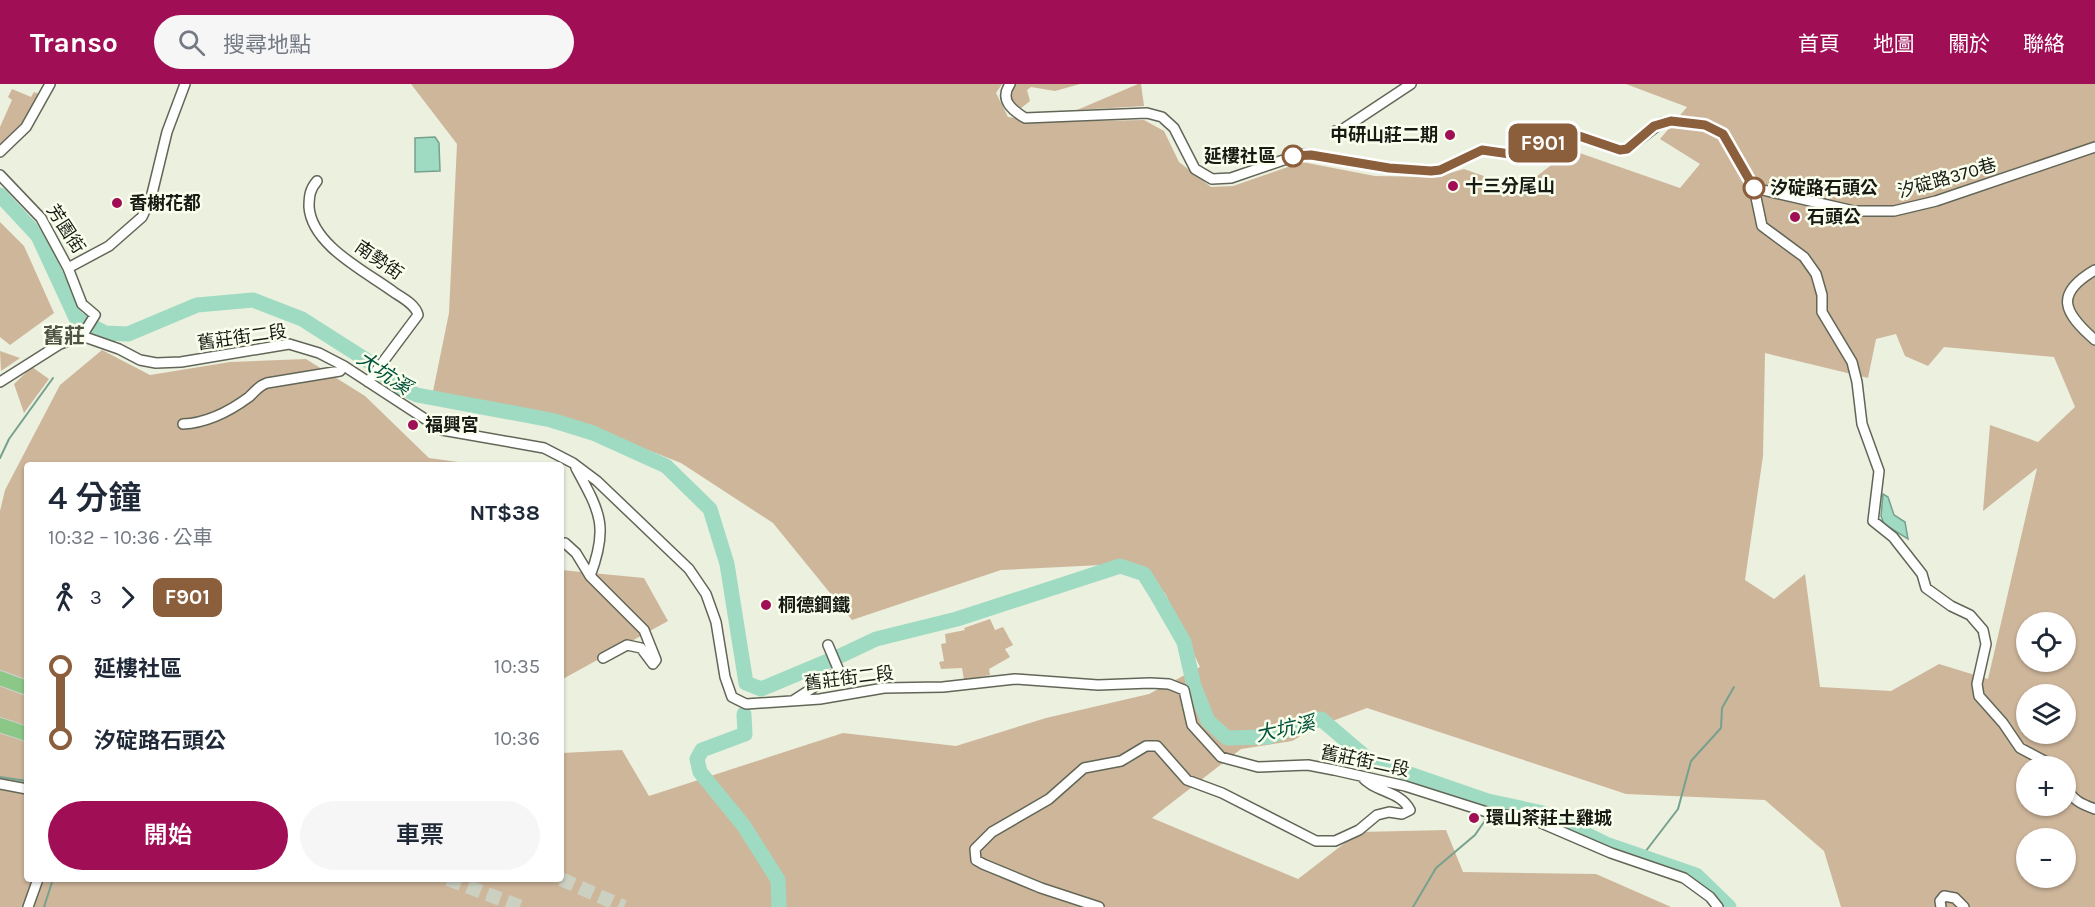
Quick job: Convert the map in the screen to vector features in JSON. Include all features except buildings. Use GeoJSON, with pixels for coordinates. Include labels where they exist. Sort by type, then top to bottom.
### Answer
{"type":"FeatureCollection","features":[{"type":"Feature","properties":{"kind":"highway"},"geometry":{"type":"LineString","coordinates":[[0,678],[24,687]]}},
{"type":"Feature","properties":{"kind":"highway"},"geometry":{"type":"LineString","coordinates":[[0,725],[24,733]]}},
{"type":"Feature","properties":{"kind":"street"},"geometry":{"type":"LineString","coordinates":[[0,152],[26,127],[50,84]]}},
{"type":"Feature","properties":{"kind":"street","name":"芳園街"},"geometry":{"type":"LineString","coordinates":[[0,175],[41,218],[68,268],[109,246],[142,216],[151,198],[167,132],[185,84]]}},
{"type":"Feature","properties":{"kind":"street"},"geometry":{"type":"LineString","coordinates":[[1010,84],[1006,102],[1009,109],[1025,118],[1147,113],[1162,117],[1174,128],[1195,169],[1212,179],[1231,178],[1301,154],[1389,168],[1431,171],[1440,170],[1482,150],[1510,154],[1559,136],[1579,136],[1620,150],[1627,149],[1654,126],[1671,121],[1705,125],[1723,134],[1754,188],[1762,226],[1804,257],[1816,274],[1822,295],[1822,312],[1852,362],[1862,424],[1879,471],[1873,521],[1893,537],[1922,574],[1926,588],[1970,615],[1983,630],[1986,644],[1977,684],[1979,696],[2003,723],[2020,748],[2035,756]]}},
{"type":"Feature","properties":{"kind":"street"},"geometry":{"type":"LineString","coordinates":[[1335,131],[1340,131],[1411,84]]}},
{"type":"Feature","properties":{"kind":"street","name":"汐碇路370巷"},"geometry":{"type":"LineString","coordinates":[[1754,188],[1854,211],[1894,211],[1936,201],[2095,147]]}},
{"type":"Feature","properties":{"kind":"street","name":"南勢街"},"geometry":{"type":"LineString","coordinates":[[317,181],[309,194],[310,217],[330,246],[417,310],[418,315],[370,379]]}},
{"type":"Feature","properties":{"kind":"street"},"geometry":{"type":"LineString","coordinates":[[0,382],[60,344],[83,334],[94,318],[95,315],[82,304],[68,268]]}},
{"type":"Feature","properties":{"kind":"street"},"geometry":{"type":"LineString","coordinates":[[2095,270],[2076,281],[2069,289],[2067,299],[2076,322],[2095,340]]}},
{"type":"Feature","properties":{"kind":"street","name":"舊莊街二段"},"geometry":{"type":"LineString","coordinates":[[83,334],[140,360],[156,363],[181,363],[289,344],[320,352],[370,379],[442,430],[537,446],[573,463],[597,482],[689,569],[706,594],[716,622],[725,677],[732,697],[746,704],[792,701],[884,688],[943,687],[1015,679],[1098,685],[1169,684],[1184,690],[1192,725],[1221,757],[1258,767],[1308,765],[1405,786],[1487,812],[1532,819],[1611,854],[1684,878],[1710,897],[1718,907]]}},
{"type":"Feature","properties":{"kind":"street"},"geometry":{"type":"LineString","coordinates":[[183,424],[214,418],[250,396],[257,387],[267,383],[339,371],[344,366]]}},
{"type":"Feature","properties":{"kind":"street"},"geometry":{"type":"LineString","coordinates":[[573,463],[599,515],[601,549],[590,576]]}},
{"type":"Feature","properties":{"kind":"street"},"geometry":{"type":"LineString","coordinates":[[565,543],[576,553],[590,576],[644,630],[657,660],[650,662],[641,648],[627,645],[603,658]]}},
{"type":"Feature","properties":{"kind":"street"},"geometry":{"type":"LineString","coordinates":[[792,701],[839,670],[828,645]]}},
{"type":"Feature","properties":{"kind":"street"},"geometry":{"type":"LineString","coordinates":[[1099,907],[1041,888],[983,864],[976,860],[975,849],[992,832],[1049,800],[1084,768],[1121,761],[1146,746],[1157,746],[1187,780],[1222,793],[1316,842],[1335,840],[1359,830],[1377,815],[1389,812],[1402,814],[1410,810],[1398,796],[1369,786],[1361,776]]}},
{"type":"Feature","properties":{"kind":"street"},"geometry":{"type":"LineString","coordinates":[[0,784],[24,788]]}},
{"type":"Feature","properties":{"kind":"street"},"geometry":{"type":"LineString","coordinates":[[2076,801],[2095,809]]}},
{"type":"Feature","properties":{"kind":"street"},"geometry":{"type":"LineString","coordinates":[[28,907],[37,882]]}},
{"type":"Feature","properties":{"kind":"street"},"geometry":{"type":"LineString","coordinates":[[1941,907],[1940,902],[1944,896],[1955,898],[1964,907]]}},
{"type":"Feature","properties":{"kind":"shaded area"},"geometry":{"type":"Polygon","coordinates":[[[411,84],[1002,84],[996,93],[1008,117],[1046,122],[1144,120],[1164,131],[1179,162],[1211,187],[1233,186],[1302,162],[1375,176],[1436,177],[1464,169],[1520,189],[1571,150],[1680,188],[1700,164],[1660,139],[1687,107],[1626,84],[2095,84],[2095,907],[1841,907],[1824,851],[1765,800],[1626,794],[1367,708],[1319,726],[1292,741],[1241,749],[1152,818],[1298,879],[1359,832],[1446,830],[1463,872],[1596,874],[1671,907],[0,907],[0,511],[5,490],[60,385],[102,350],[150,375],[230,362],[306,359],[365,396],[429,458],[458,462],[24,462],[24,882],[564,882],[564,753],[622,750],[649,796],[843,733],[956,746],[1046,718],[1149,694],[1200,667],[1165,593],[1121,564],[1001,570],[852,620],[773,523],[681,463],[615,437],[509,412],[431,401],[449,313],[457,144],[411,84]],[[1896,334],[1876,339],[1868,378],[1765,353],[1763,456],[1745,580],[1774,599],[1805,574],[1820,687],[1891,691],[1939,664],[1988,679],[2037,468],[1983,511],[1990,425],[2038,442],[2075,407],[2054,357],[1944,347],[1928,366],[1905,356],[1896,334]]]}},
{"type":"Feature","properties":{"kind":"shaded area"},"geometry":{"type":"Polygon","coordinates":[[[1016,84],[1080,84],[1055,91],[1031,87],[1027,90],[1030,101],[1020,109],[1012,105],[1008,95],[1016,84]]]}},
{"type":"Feature","properties":{"kind":"shaded area"},"geometry":{"type":"Polygon","coordinates":[[[1141,84],[1144,106],[1077,110],[1141,84]]]}},
{"type":"Feature","properties":{"kind":"shaded area"},"geometry":{"type":"Polygon","coordinates":[[[12,89],[31,97],[34,92],[39,94],[22,123],[0,144],[0,127],[12,100],[8,97],[12,89]]]}},
{"type":"Feature","properties":{"kind":"shaded area"},"geometry":{"type":"Polygon","coordinates":[[[435,137],[439,143],[440,171],[415,172],[415,138],[435,137]]]}},
{"type":"Feature","properties":{"kind":"shaded area"},"geometry":{"type":"Polygon","coordinates":[[[0,222],[24,246],[54,313],[10,345],[0,337],[0,222]]]}},
{"type":"Feature","properties":{"kind":"shaded area"},"geometry":{"type":"Polygon","coordinates":[[[0,351],[20,358],[1,371],[0,351]]]}},
{"type":"Feature","properties":{"kind":"shaded area"},"geometry":{"type":"Polygon","coordinates":[[[32,367],[49,379],[24,413],[14,384],[32,367]]]}},
{"type":"Feature","properties":{"kind":"shaded area"},"geometry":{"type":"Polygon","coordinates":[[[1883,494],[1888,497],[1894,515],[1905,522],[1908,539],[1884,524],[1881,516],[1883,494]]]}},
{"type":"Feature","properties":{"kind":"shaded area"},"geometry":{"type":"Polygon","coordinates":[[[564,570],[644,578],[668,621],[564,678],[564,570]]]}},
{"type":"Feature","properties":{"kind":"shaded area"},"geometry":{"type":"Polygon","coordinates":[[[990,619],[995,630],[1003,627],[1013,645],[1005,649],[1010,657],[989,669],[990,675],[964,680],[962,668],[941,669],[939,662],[944,661],[941,644],[946,643],[945,634],[965,630],[964,628],[990,619]]]}},
{"type":"Feature","properties":{"kind":"waterway","name":"大坑溪"},"geometry":{"type":"LineString","coordinates":[[0,195],[38,236],[76,318],[105,333],[128,334],[197,305],[253,300],[302,319],[371,363],[395,385],[417,395],[551,420],[593,433],[666,466],[710,509],[727,564],[746,683],[761,689],[828,661]]}},
{"type":"Feature","properties":{"kind":"waterway"},"geometry":{"type":"LineString","coordinates":[[0,458],[9,439],[53,378]]}},
{"type":"Feature","properties":{"kind":"waterway","name":"大坑溪"},"geometry":{"type":"LineString","coordinates":[[840,656],[876,639],[957,619],[1120,566],[1144,574],[1184,642],[1194,686],[1208,721],[1227,738],[1268,737],[1321,719],[1369,760],[1488,801],[1543,813],[1606,844],[1696,875],[1729,907]]}},
{"type":"Feature","properties":{"kind":"waterway"},"geometry":{"type":"LineString","coordinates":[[1642,856],[1678,809],[1691,761],[1721,728],[1722,708],[1734,687]]}},
{"type":"Feature","properties":{"kind":"waterway"},"geometry":{"type":"LineString","coordinates":[[744,714],[745,734],[702,750],[697,759],[700,772],[744,826],[778,880],[779,907]]}},
{"type":"Feature","properties":{"kind":"waterway"},"geometry":{"type":"LineString","coordinates":[[0,777],[24,781]]}},
{"type":"Feature","properties":{"kind":"waterway"},"geometry":{"type":"LineString","coordinates":[[1413,907],[1436,868],[1475,835],[1486,819]]}},
{"type":"Feature","properties":{"kind":"waterway"},"geometry":{"type":"LineString","coordinates":[[44,907],[52,882]]}},
{"type":"Feature","properties":{"kind":"tunnel"},"geometry":{"type":"LineString","coordinates":[[564,880],[624,907]]}},
{"type":"Feature","properties":{"kind":"tunnel"},"geometry":{"type":"LineString","coordinates":[[456,882],[521,907]]}},
{"type":"Feature","properties":{"kind":"bus line","name":"F901"},"geometry":{"type":"LineString","coordinates":[[1293,156],[1311,155],[1389,168],[1431,171],[1440,170],[1482,150],[1518,153],[1559,136],[1579,136],[1620,150],[1627,149],[1654,126],[1671,121],[1705,125],[1723,134],[1746,178],[1754,188]]}},
{"type":"Feature","properties":{"kind":"place","name":"中研山莊二期"},"geometry":{"type":"Point","coordinates":[1450,135]}},
{"type":"Feature","properties":{"kind":"place","name":"延樓社區"},"geometry":{"type":"Point","coordinates":[1293,156]}},
{"type":"Feature","properties":{"kind":"place","name":"十三分尾山"},"geometry":{"type":"Point","coordinates":[1453,186]}},
{"type":"Feature","properties":{"kind":"place","name":"汐碇路石頭公"},"geometry":{"type":"Point","coordinates":[1754,188]}},
{"type":"Feature","properties":{"kind":"place","name":"香榭花都"},"geometry":{"type":"Point","coordinates":[117,203]}},
{"type":"Feature","properties":{"kind":"place","name":"石頭公"},"geometry":{"type":"Point","coordinates":[1795,217]}},
{"type":"Feature","properties":{"kind":"place","name":"福興宮"},"geometry":{"type":"Point","coordinates":[413,425]}},
{"type":"Feature","properties":{"kind":"place","name":"桐德鋼鐵"},"geometry":{"type":"Point","coordinates":[766,605]}},
{"type":"Feature","properties":{"kind":"place","name":"環山茶莊土雞城"},"geometry":{"type":"Point","coordinates":[1474,818]}},
{"type":"Feature","properties":{"kind":"district","name":"舊莊"},"geometry":{"type":"Point","coordinates":[64,336]}}]}
